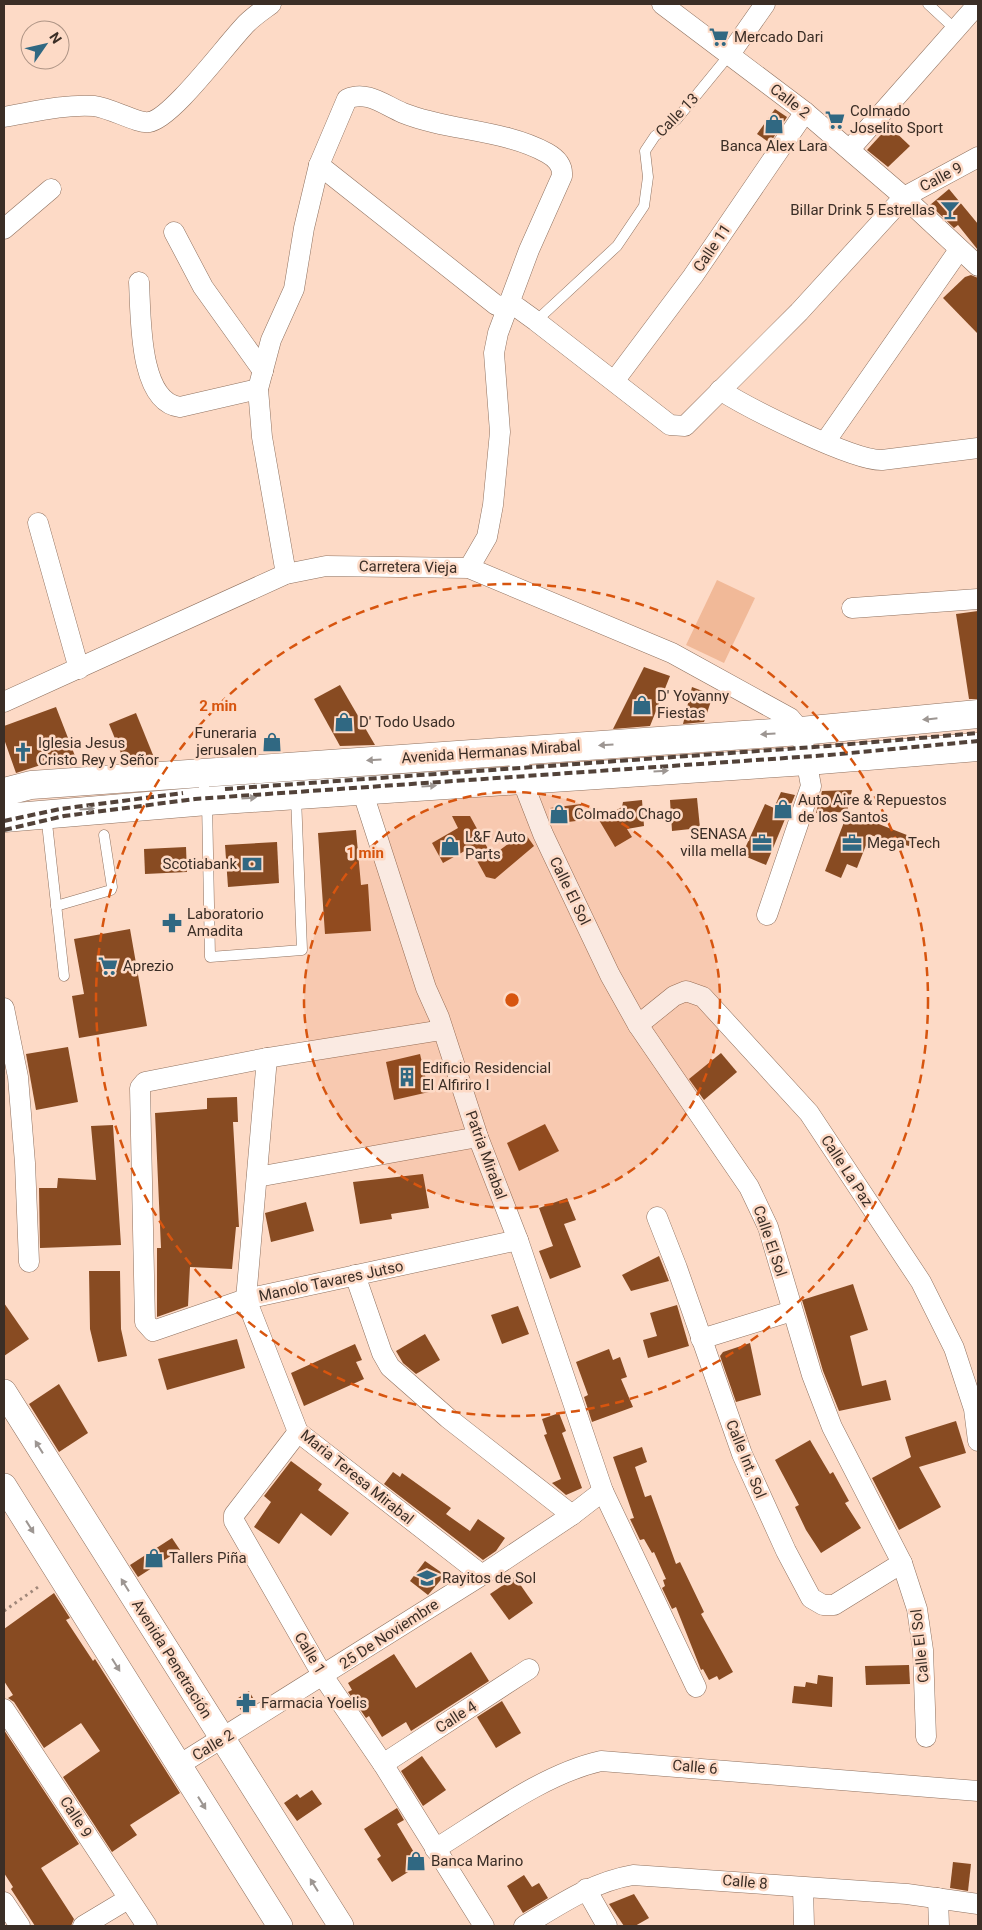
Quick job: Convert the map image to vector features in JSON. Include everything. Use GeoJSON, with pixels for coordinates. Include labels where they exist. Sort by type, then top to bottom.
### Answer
{"type":"FeatureCollection","features":[{"type":"Feature","properties":{"kind":"main road","name":"Avenida Hermanas Mirabal"},"geometry":{"type":"LineString","coordinates":[[4,792],[31,785],[801,731],[978,714]]}},
{"type":"Feature","properties":{"kind":"main road","name":"Avenida Hermanas Mirabal"},"geometry":{"type":"LineString","coordinates":[[4,818],[207,801],[808,761],[978,747]]}},
{"type":"Feature","properties":{"kind":"street"},"geometry":{"type":"LineString","coordinates":[[4,117],[60,108],[93,106],[124,114],[140,122],[150,122],[175,105],[247,23],[271,4]]}},
{"type":"Feature","properties":{"kind":"street","name":"Calle 2"},"geometry":{"type":"LineString","coordinates":[[662,4],[805,112],[904,197],[978,266]]}},
{"type":"Feature","properties":{"kind":"street","name":"Calle 13"},"geometry":{"type":"LineString","coordinates":[[730,54],[765,4]]}},
{"type":"Feature","properties":{"kind":"street"},"geometry":{"type":"LineString","coordinates":[[850,150],[955,29],[977,9]]}},
{"type":"Feature","properties":{"kind":"street"},"geometry":{"type":"LineString","coordinates":[[286,574],[262,438],[260,380],[271,340],[294,289],[304,228],[319,165],[347,99],[363,94],[405,114],[526,144],[557,160],[563,169],[562,176],[530,250],[498,333],[494,352],[500,432],[493,505],[487,537],[469,568]]}},
{"type":"Feature","properties":{"kind":"street","name":"Calle 11"},"geometry":{"type":"LineString","coordinates":[[615,380],[693,276],[805,112]]}},
{"type":"Feature","properties":{"kind":"street","name":"Calle 9"},"geometry":{"type":"LineString","coordinates":[[615,380],[670,425],[685,426],[799,312],[904,197],[978,157]]}},
{"type":"Feature","properties":{"kind":"street"},"geometry":{"type":"LineString","coordinates":[[319,165],[496,305],[518,308],[615,380]]}},
{"type":"Feature","properties":{"kind":"street"},"geometry":{"type":"LineString","coordinates":[[4,228],[51,189]]}},
{"type":"Feature","properties":{"kind":"street"},"geometry":{"type":"LineString","coordinates":[[174,232],[204,287],[260,380]]}},
{"type":"Feature","properties":{"kind":"street"},"geometry":{"type":"LineString","coordinates":[[825,442],[959,250]]}},
{"type":"Feature","properties":{"kind":"street"},"geometry":{"type":"LineString","coordinates":[[139,282],[144,354],[152,379],[165,401],[171,406],[180,407],[260,380]]}},
{"type":"Feature","properties":{"kind":"street"},"geometry":{"type":"LineString","coordinates":[[720,390],[825,442],[875,460],[978,448]]}},
{"type":"Feature","properties":{"kind":"street"},"geometry":{"type":"LineString","coordinates":[[38,523],[79,668]]}},
{"type":"Feature","properties":{"kind":"street","name":"Carretera Vieja"},"geometry":{"type":"LineString","coordinates":[[4,702],[286,574],[326,566],[469,568],[672,653],[790,718],[801,731]]}},
{"type":"Feature","properties":{"kind":"street"},"geometry":{"type":"LineString","coordinates":[[852,608],[978,599]]}},
{"type":"Feature","properties":{"kind":"street"},"geometry":{"type":"LineString","coordinates":[[767,916],[811,786],[808,761],[801,731]]}},
{"type":"Feature","properties":{"kind":"street","name":"Calle El Sol"},"geometry":{"type":"LineString","coordinates":[[518,751],[522,780],[543,834],[610,976],[638,1025],[749,1187],[768,1227],[812,1375],[832,1427],[902,1563],[917,1609],[923,1650],[926,1737]]}},
{"type":"Feature","properties":{"kind":"street","name":"Patria Mirabal"},"geometry":{"type":"LineString","coordinates":[[368,790],[426,988],[478,1137],[518,1240],[603,1491],[696,1687]]}},
{"type":"Feature","properties":{"kind":"street","name":"Calle La Paz"},"geometry":{"type":"LineString","coordinates":[[638,1025],[674,996],[686,991],[703,997],[809,1113],[921,1282],[954,1348],[974,1409],[978,1441]]}},
{"type":"Feature","properties":{"kind":"street"},"geometry":{"type":"LineString","coordinates":[[4,1008],[18,1077],[29,1262]]}},
{"type":"Feature","properties":{"kind":"street"},"geometry":{"type":"LineString","coordinates":[[267,1058],[440,1024]]}},
{"type":"Feature","properties":{"kind":"street","name":"Maria Teresa Mirabal"},"geometry":{"type":"LineString","coordinates":[[267,1058],[246,1299],[298,1432],[482,1575]]}},
{"type":"Feature","properties":{"kind":"street","name":"Manolo Tavares Jutso"},"geometry":{"type":"LineString","coordinates":[[267,1058],[155,1078],[145,1082],[140,1088],[145,1322],[153,1331],[246,1299],[518,1240]]}},
{"type":"Feature","properties":{"kind":"street"},"geometry":{"type":"LineString","coordinates":[[257,1177],[478,1137]]}},
{"type":"Feature","properties":{"kind":"street","name":"Calle Int. Sol"},"geometry":{"type":"LineString","coordinates":[[657,1217],[677,1268],[742,1454],[786,1551],[811,1598],[823,1605],[834,1604],[902,1563]]}},
{"type":"Feature","properties":{"kind":"street"},"geometry":{"type":"LineString","coordinates":[[355,1275],[382,1353],[390,1367],[448,1418],[572,1515]]}},
{"type":"Feature","properties":{"kind":"street"},"geometry":{"type":"LineString","coordinates":[[701,1339],[792,1311]]}},
{"type":"Feature","properties":{"kind":"street","name":"Avenida Penetración"},"geometry":{"type":"LineString","coordinates":[[4,1392],[341,1926]]}},
{"type":"Feature","properties":{"kind":"street","name":"Calle 1"},"geometry":{"type":"LineString","coordinates":[[298,1432],[233,1518],[241,1536],[324,1676],[383,1764],[484,1926]]}},
{"type":"Feature","properties":{"kind":"street"},"geometry":{"type":"LineString","coordinates":[[4,1486],[280,1926]]}},
{"type":"Feature","properties":{"kind":"street","name":"25 De Noviembre"},"geometry":{"type":"LineString","coordinates":[[324,1676],[482,1575],[572,1515],[603,1491]]}},
{"type":"Feature","properties":{"kind":"street","name":"Calle 4"},"geometry":{"type":"LineString","coordinates":[[383,1764],[529,1669]]}},
{"type":"Feature","properties":{"kind":"street","name":"Calle 2"},"geometry":{"type":"LineString","coordinates":[[179,1765],[324,1676]]}},
{"type":"Feature","properties":{"kind":"street","name":"Calle 9"},"geometry":{"type":"LineString","coordinates":[[4,1709],[147,1926]]}},
{"type":"Feature","properties":{"kind":"street","name":"Calle 6"},"geometry":{"type":"LineString","coordinates":[[435,1849],[529,1791],[566,1772],[601,1761],[978,1791]]}},
{"type":"Feature","properties":{"kind":"street","name":"Calle 8"},"geometry":{"type":"LineString","coordinates":[[524,1926],[586,1889],[614,1878],[634,1875],[938,1898],[978,1904]]}},
{"type":"Feature","properties":{"kind":"street"},"geometry":{"type":"LineString","coordinates":[[803,1888],[804,1926]]}},
{"type":"Feature","properties":{"kind":"street"},"geometry":{"type":"LineString","coordinates":[[586,1889],[607,1926]]}},
{"type":"Feature","properties":{"kind":"street"},"geometry":{"type":"LineString","coordinates":[[938,1898],[939,1926]]}},
{"type":"Feature","properties":{"kind":"street"},"geometry":{"type":"LineString","coordinates":[[83,1926],[128,1899]]}},
{"type":"Feature","properties":{"kind":"street"},"geometry":{"type":"LineString","coordinates":[[4,1902],[20,1926]]}},
{"type":"Feature","properties":{"kind":"lane"},"geometry":{"type":"LineString","coordinates":[[928,4],[955,29]]}},
{"type":"Feature","properties":{"kind":"lane","name":"Calle 13"},"geometry":{"type":"LineString","coordinates":[[536,321],[617,246],[644,206],[648,177],[645,151],[655,136],[676,120],[730,54]]}},
{"type":"Feature","properties":{"kind":"lane"},"geometry":{"type":"LineString","coordinates":[[201,772],[207,801],[210,957],[302,950],[296,796]]}},
{"type":"Feature","properties":{"kind":"lane"},"geometry":{"type":"LineString","coordinates":[[46,813],[64,976]]}},
{"type":"Feature","properties":{"kind":"lane"},"geometry":{"type":"LineString","coordinates":[[56,906],[111,890],[104,835]]}},
{"type":"Feature","properties":{"kind":"path"},"geometry":{"type":"LineString","coordinates":[[4,1611],[58,1573]]}},
{"type":"Feature","properties":{"kind":"shaded area"},"geometry":{"type":"Polygon","coordinates":[[[717,580],[755,598],[724,663],[686,645],[717,580]]]}},
{"type":"Feature","properties":{"kind":"building"},"geometry":{"type":"Polygon","coordinates":[[[775,109],[787,117],[770,143],[757,134],[775,109]]]}},
{"type":"Feature","properties":{"kind":"building"},"geometry":{"type":"Polygon","coordinates":[[[889,126],[910,146],[888,167],[867,150],[889,126]]]}},
{"type":"Feature","properties":{"kind":"building","name":"Billar Drink 5 Estrellas"},"geometry":{"type":"Polygon","coordinates":[[[949,189],[978,224],[978,250],[958,225],[954,228],[930,205],[949,189]]]}},
{"type":"Feature","properties":{"kind":"building"},"geometry":{"type":"Polygon","coordinates":[[[971,275],[978,278],[978,334],[943,298],[965,277],[971,275]]]}},
{"type":"Feature","properties":{"kind":"building"},"geometry":{"type":"Polygon","coordinates":[[[978,611],[978,699],[969,699],[956,614],[978,611]]]}},
{"type":"Feature","properties":{"kind":"building","name":"D' Yovanny Fiestas"},"geometry":{"type":"Polygon","coordinates":[[[644,667],[670,676],[650,726],[613,729],[644,667]]]}},
{"type":"Feature","properties":{"kind":"building","name":"D' Todo Usado"},"geometry":{"type":"Polygon","coordinates":[[[340,685],[375,745],[340,746],[314,699],[340,685]]]}},
{"type":"Feature","properties":{"kind":"building"},"geometry":{"type":"Polygon","coordinates":[[[692,687],[713,695],[704,722],[683,724],[692,687]]]}},
{"type":"Feature","properties":{"kind":"building"},"geometry":{"type":"Polygon","coordinates":[[[56,707],[75,756],[48,766],[47,763],[16,773],[4,739],[4,726],[56,707]]]}},
{"type":"Feature","properties":{"kind":"building"},"geometry":{"type":"Polygon","coordinates":[[[136,713],[153,755],[137,762],[125,763],[109,724],[136,713]]]}},
{"type":"Feature","properties":{"kind":"building"},"geometry":{"type":"Polygon","coordinates":[[[852,790],[847,812],[816,813],[822,791],[852,790]]]}},
{"type":"Feature","properties":{"kind":"building","name":"SENASA villa mella"},"geometry":{"type":"Polygon","coordinates":[[[781,792],[795,795],[766,865],[742,855],[765,804],[774,808],[781,792]]]}},
{"type":"Feature","properties":{"kind":"building"},"geometry":{"type":"Polygon","coordinates":[[[697,798],[700,828],[672,831],[670,800],[697,798]]]}},
{"type":"Feature","properties":{"kind":"building"},"geometry":{"type":"Polygon","coordinates":[[[642,800],[644,826],[627,829],[632,837],[615,847],[599,820],[622,807],[623,802],[642,800]]]}},
{"type":"Feature","properties":{"kind":"building"},"geometry":{"type":"Polygon","coordinates":[[[581,804],[584,820],[552,824],[550,808],[581,804]]]}},
{"type":"Feature","properties":{"kind":"building","name":"Mega Tech"},"geometry":{"type":"Polygon","coordinates":[[[848,812],[912,837],[909,846],[870,835],[857,868],[847,864],[841,878],[825,871],[848,812]]]}},
{"type":"Feature","properties":{"kind":"building"},"geometry":{"type":"Polygon","coordinates":[[[452,816],[470,816],[492,856],[524,832],[534,846],[495,879],[486,877],[470,848],[443,863],[432,843],[458,828],[452,816]]]}},
{"type":"Feature","properties":{"kind":"building"},"geometry":{"type":"Polygon","coordinates":[[[356,830],[361,885],[368,884],[371,931],[325,934],[318,833],[356,830]]]}},
{"type":"Feature","properties":{"kind":"building","name":"Scotiabank"},"geometry":{"type":"Polygon","coordinates":[[[277,842],[279,883],[228,887],[225,845],[277,842]]]}},
{"type":"Feature","properties":{"kind":"building"},"geometry":{"type":"Polygon","coordinates":[[[186,847],[187,872],[145,874],[144,849],[186,847]]]}},
{"type":"Feature","properties":{"kind":"building","name":"Aprezio"},"geometry":{"type":"Polygon","coordinates":[[[130,929],[147,1026],[79,1038],[72,996],[84,994],[74,939],[130,929]]]}},
{"type":"Feature","properties":{"kind":"building"},"geometry":{"type":"Polygon","coordinates":[[[68,1047],[78,1102],[36,1110],[26,1054],[68,1047]]]}},
{"type":"Feature","properties":{"kind":"building"},"geometry":{"type":"Polygon","coordinates":[[[721,1053],[737,1072],[704,1100],[689,1079],[721,1053]]]}},
{"type":"Feature","properties":{"kind":"building","name":"Edificio Residencial El Alfiriro I"},"geometry":{"type":"Polygon","coordinates":[[[420,1054],[429,1092],[394,1100],[386,1062],[420,1054]]]}},
{"type":"Feature","properties":{"kind":"building"},"geometry":{"type":"Polygon","coordinates":[[[237,1097],[238,1122],[233,1122],[239,1227],[236,1227],[232,1269],[190,1267],[188,1306],[157,1317],[157,1248],[161,1248],[155,1113],[207,1109],[207,1098],[237,1097]]]}},
{"type":"Feature","properties":{"kind":"building"},"geometry":{"type":"Polygon","coordinates":[[[545,1124],[559,1151],[519,1171],[507,1143],[545,1124]]]}},
{"type":"Feature","properties":{"kind":"building"},"geometry":{"type":"Polygon","coordinates":[[[113,1125],[121,1245],[40,1248],[39,1188],[57,1188],[58,1178],[96,1180],[91,1126],[113,1125]]]}},
{"type":"Feature","properties":{"kind":"building"},"geometry":{"type":"Polygon","coordinates":[[[423,1174],[429,1208],[391,1214],[392,1219],[360,1224],[353,1182],[423,1174]]]}},
{"type":"Feature","properties":{"kind":"building"},"geometry":{"type":"Polygon","coordinates":[[[567,1198],[576,1220],[564,1224],[581,1267],[550,1279],[539,1251],[553,1246],[539,1208],[567,1198]]]}},
{"type":"Feature","properties":{"kind":"building"},"geometry":{"type":"Polygon","coordinates":[[[306,1202],[314,1231],[271,1242],[265,1213],[306,1202]]]}},
{"type":"Feature","properties":{"kind":"building"},"geometry":{"type":"Polygon","coordinates":[[[659,1256],[669,1281],[631,1291],[622,1275],[659,1256]]]}},
{"type":"Feature","properties":{"kind":"building"},"geometry":{"type":"Polygon","coordinates":[[[89,1271],[120,1271],[121,1329],[127,1356],[98,1362],[90,1329],[89,1271]]]}},
{"type":"Feature","properties":{"kind":"building"},"geometry":{"type":"Polygon","coordinates":[[[853,1284],[868,1330],[850,1336],[862,1386],[886,1380],[891,1400],[839,1411],[823,1371],[802,1300],[853,1284]]]}},
{"type":"Feature","properties":{"kind":"building"},"geometry":{"type":"Polygon","coordinates":[[[4,1303],[29,1339],[4,1356],[4,1303]]]}},
{"type":"Feature","properties":{"kind":"building"},"geometry":{"type":"Polygon","coordinates":[[[677,1305],[689,1346],[648,1358],[643,1340],[657,1336],[650,1313],[677,1305]]]}},
{"type":"Feature","properties":{"kind":"building"},"geometry":{"type":"Polygon","coordinates":[[[518,1306],[529,1334],[502,1344],[491,1315],[518,1306]]]}},
{"type":"Feature","properties":{"kind":"building"},"geometry":{"type":"Polygon","coordinates":[[[425,1334],[440,1360],[416,1374],[403,1363],[396,1351],[425,1334]]]}},
{"type":"Feature","properties":{"kind":"building"},"geometry":{"type":"Polygon","coordinates":[[[237,1339],[245,1368],[167,1390],[158,1359],[237,1339]]]}},
{"type":"Feature","properties":{"kind":"building"},"geometry":{"type":"Polygon","coordinates":[[[750,1343],[761,1395],[736,1402],[720,1356],[723,1352],[750,1343]]]}},
{"type":"Feature","properties":{"kind":"building"},"geometry":{"type":"Polygon","coordinates":[[[355,1344],[362,1360],[356,1362],[364,1379],[304,1406],[291,1373],[355,1344]]]}},
{"type":"Feature","properties":{"kind":"building"},"geometry":{"type":"Polygon","coordinates":[[[609,1349],[613,1360],[620,1357],[627,1377],[621,1379],[633,1407],[592,1422],[584,1397],[588,1395],[576,1362],[609,1349]]]}},
{"type":"Feature","properties":{"kind":"building"},"geometry":{"type":"Polygon","coordinates":[[[59,1384],[88,1433],[59,1452],[29,1404],[59,1384]]]}},
{"type":"Feature","properties":{"kind":"building"},"geometry":{"type":"Polygon","coordinates":[[[559,1413],[566,1431],[562,1433],[582,1488],[566,1495],[552,1483],[561,1479],[544,1435],[547,1434],[542,1419],[559,1413]]]}},
{"type":"Feature","properties":{"kind":"building"},"geometry":{"type":"Polygon","coordinates":[[[956,1421],[966,1453],[919,1467],[941,1507],[899,1530],[872,1478],[911,1457],[905,1437],[956,1421]]]}},
{"type":"Feature","properties":{"kind":"building"},"geometry":{"type":"Polygon","coordinates":[[[810,1440],[830,1474],[833,1472],[849,1501],[845,1503],[861,1528],[821,1553],[806,1530],[795,1507],[799,1505],[775,1460],[810,1440]]]}},
{"type":"Feature","properties":{"kind":"building"},"geometry":{"type":"Polygon","coordinates":[[[642,1447],[647,1462],[635,1467],[645,1497],[651,1495],[676,1564],[680,1562],[704,1612],[701,1614],[733,1672],[719,1680],[717,1676],[709,1680],[703,1669],[701,1670],[676,1607],[672,1609],[662,1588],[665,1586],[663,1580],[666,1579],[654,1552],[652,1553],[644,1539],[640,1540],[630,1519],[634,1518],[613,1457],[642,1447]]]}},
{"type":"Feature","properties":{"kind":"building"},"geometry":{"type":"Polygon","coordinates":[[[291,1461],[322,1484],[318,1490],[349,1513],[331,1536],[301,1513],[279,1544],[254,1527],[271,1502],[264,1496],[291,1461]]]}},
{"type":"Feature","properties":{"kind":"building"},"geometry":{"type":"Polygon","coordinates":[[[393,1472],[400,1477],[402,1473],[451,1508],[446,1514],[470,1531],[478,1519],[505,1538],[496,1551],[483,1560],[384,1484],[393,1472]]]}},
{"type":"Feature","properties":{"kind":"building","name":"Tallers Piña"},"geometry":{"type":"Polygon","coordinates":[[[172,1538],[180,1550],[138,1577],[130,1565],[172,1538]]]}},
{"type":"Feature","properties":{"kind":"building","name":"Rayitos de Sol"},"geometry":{"type":"Polygon","coordinates":[[[425,1561],[445,1575],[428,1595],[410,1581],[425,1561]]]}},
{"type":"Feature","properties":{"kind":"building"},"geometry":{"type":"Polygon","coordinates":[[[515,1577],[533,1603],[509,1620],[490,1594],[515,1577]]]}},
{"type":"Feature","properties":{"kind":"building"},"geometry":{"type":"Polygon","coordinates":[[[54,1593],[70,1618],[66,1620],[93,1661],[95,1659],[180,1793],[130,1825],[137,1835],[112,1852],[63,1777],[100,1751],[81,1723],[44,1748],[14,1702],[8,1698],[13,1695],[4,1681],[4,1629],[54,1593]]]}},
{"type":"Feature","properties":{"kind":"building"},"geometry":{"type":"Polygon","coordinates":[[[471,1652],[489,1681],[411,1731],[406,1722],[382,1737],[369,1716],[366,1718],[348,1692],[352,1690],[348,1683],[394,1654],[416,1688],[471,1652]]]}},
{"type":"Feature","properties":{"kind":"building"},"geometry":{"type":"Polygon","coordinates":[[[909,1665],[910,1684],[866,1685],[865,1666],[909,1665]]]}},
{"type":"Feature","properties":{"kind":"building"},"geometry":{"type":"Polygon","coordinates":[[[818,1675],[833,1677],[832,1707],[792,1703],[794,1686],[805,1687],[806,1682],[817,1684],[818,1675]]]}},
{"type":"Feature","properties":{"kind":"building","name":"Farmacia Yoelis"},"geometry":{"type":"Polygon","coordinates":[[[249,1691],[256,1703],[242,1712],[235,1700],[249,1691]]]}},
{"type":"Feature","properties":{"kind":"building"},"geometry":{"type":"Polygon","coordinates":[[[502,1701],[521,1733],[496,1748],[477,1717],[502,1701]]]}},
{"type":"Feature","properties":{"kind":"building"},"geometry":{"type":"Polygon","coordinates":[[[4,1730],[79,1844],[41,1868],[74,1919],[71,1926],[35,1926],[11,1889],[13,1887],[4,1873],[4,1730]]]}},
{"type":"Feature","properties":{"kind":"building"},"geometry":{"type":"Polygon","coordinates":[[[422,1756],[446,1790],[423,1806],[401,1771],[422,1756]]]}},
{"type":"Feature","properties":{"kind":"building"},"geometry":{"type":"Polygon","coordinates":[[[312,1790],[322,1804],[297,1821],[284,1803],[297,1794],[300,1798],[312,1790]]]}},
{"type":"Feature","properties":{"kind":"building"},"geometry":{"type":"Polygon","coordinates":[[[397,1808],[404,1820],[397,1824],[421,1864],[392,1882],[377,1859],[381,1856],[364,1829],[397,1808]]]}},
{"type":"Feature","properties":{"kind":"building"},"geometry":{"type":"Polygon","coordinates":[[[953,1862],[971,1864],[968,1891],[950,1888],[953,1862]]]}},
{"type":"Feature","properties":{"kind":"building"},"geometry":{"type":"Polygon","coordinates":[[[524,1875],[532,1887],[539,1883],[548,1898],[523,1913],[507,1886],[524,1875]]]}},
{"type":"Feature","properties":{"kind":"building"},"geometry":{"type":"Polygon","coordinates":[[[634,1894],[649,1918],[635,1926],[624,1926],[609,1904],[634,1894]]]}},
{"type":"Feature","properties":{"kind":"railway"},"geometry":{"type":"LineString","coordinates":[[225,789],[828,746],[978,733]]}},
{"type":"Feature","properties":{"kind":"railway"},"geometry":{"type":"LineString","coordinates":[[4,830],[64,816],[195,799],[829,755],[978,741]]}},
{"type":"Feature","properties":{"kind":"railway"},"geometry":{"type":"LineString","coordinates":[[4,821],[60,809],[183,793]]}},
{"type":"Feature","properties":{"kind":"place","name":"Mercado Dari"},"geometry":{"type":"Point","coordinates":[719,37]}},
{"type":"Feature","properties":{"kind":"place","name":"Colmado Joselito Sport"},"geometry":{"type":"Point","coordinates":[835,120]}},
{"type":"Feature","properties":{"kind":"place","name":"Banca Alex Lara"},"geometry":{"type":"Point","coordinates":[774,124]}},
{"type":"Feature","properties":{"kind":"place","name":"Billar Drink 5 Estrellas"},"geometry":{"type":"Point","coordinates":[950,210]}},
{"type":"Feature","properties":{"kind":"place","name":"D' Yovanny Fiestas"},"geometry":{"type":"Point","coordinates":[642,705]}},
{"type":"Feature","properties":{"kind":"place","name":"D' Todo Usado"},"geometry":{"type":"Point","coordinates":[344,722]}},
{"type":"Feature","properties":{"kind":"place","name":"Funeraria jerusalen"},"geometry":{"type":"Point","coordinates":[272,742]}},
{"type":"Feature","properties":{"kind":"place","name":"Iglesia Jesus Cristo Rey y Señor"},"geometry":{"type":"Point","coordinates":[23,752]}},
{"type":"Feature","properties":{"kind":"place","name":"Auto Aire & Repuestos de los Santos"},"geometry":{"type":"Point","coordinates":[783,809]}},
{"type":"Feature","properties":{"kind":"place","name":"Colmado Chago"},"geometry":{"type":"Point","coordinates":[559,814]}},
{"type":"Feature","properties":{"kind":"place","name":"SENASA villa mella"},"geometry":{"type":"Point","coordinates":[762,843]}},
{"type":"Feature","properties":{"kind":"place","name":"Mega Tech"},"geometry":{"type":"Point","coordinates":[852,843]}},
{"type":"Feature","properties":{"kind":"place","name":"L&F Auto Parts"},"geometry":{"type":"Point","coordinates":[450,846]}},
{"type":"Feature","properties":{"kind":"place","name":"Scotiabank"},"geometry":{"type":"Point","coordinates":[252,864]}},
{"type":"Feature","properties":{"kind":"place","name":"Laboratorio Amadita"},"geometry":{"type":"Point","coordinates":[172,923]}},
{"type":"Feature","properties":{"kind":"place","name":"Aprezio"},"geometry":{"type":"Point","coordinates":[108,966]}},
{"type":"Feature","properties":{"kind":"place","name":"Edificio Residencial El Alfiriro I"},"geometry":{"type":"Point","coordinates":[407,1077]}},
{"type":"Feature","properties":{"kind":"place","name":"Tallers Piña"},"geometry":{"type":"Point","coordinates":[154,1558]}},
{"type":"Feature","properties":{"kind":"place","name":"Rayitos de Sol"},"geometry":{"type":"Point","coordinates":[427,1578]}},
{"type":"Feature","properties":{"kind":"place","name":"Farmacia Yoelis"},"geometry":{"type":"Point","coordinates":[246,1703]}},
{"type":"Feature","properties":{"kind":"place","name":"Banca Marino"},"geometry":{"type":"Point","coordinates":[416,1861]}}]}
